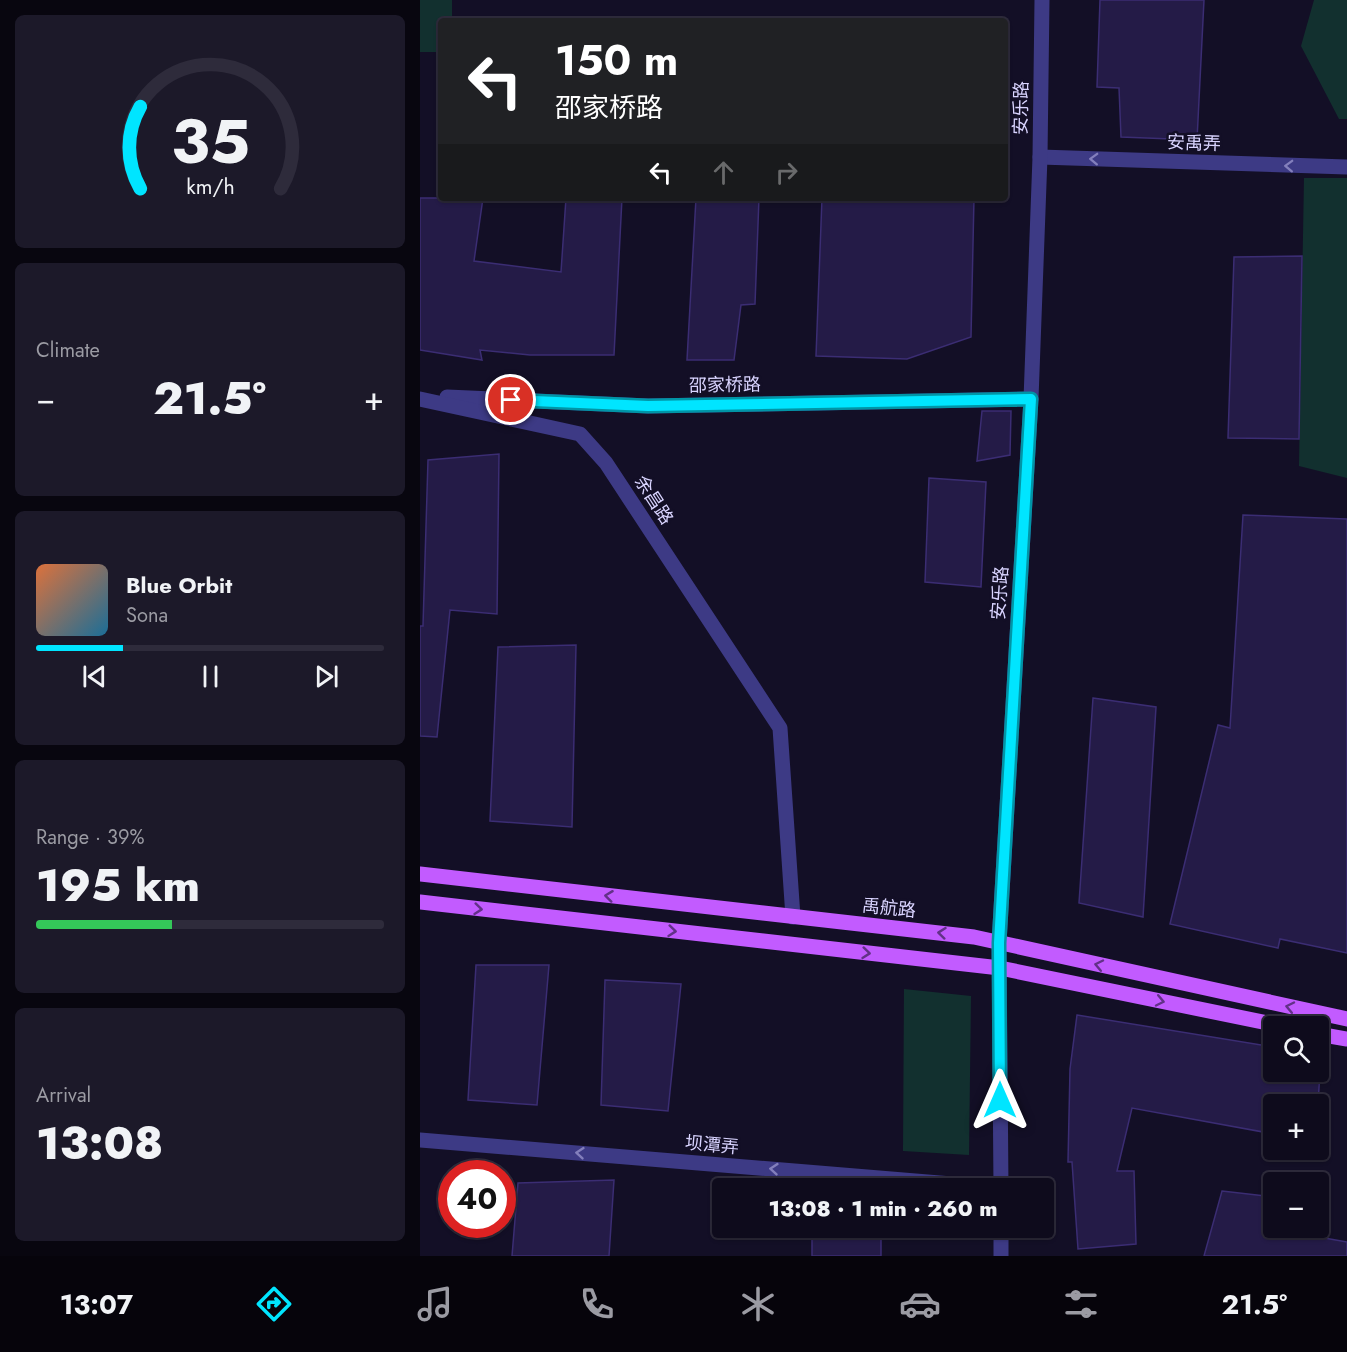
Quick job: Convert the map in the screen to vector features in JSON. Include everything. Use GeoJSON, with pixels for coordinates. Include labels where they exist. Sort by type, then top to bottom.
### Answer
{"type":"FeatureCollection","features":[{"type":"Feature","properties":{"kind":"main road","name":"禹航路"},"geometry":{"type":"LineString","coordinates":[[420,874],[974,937],[1347,1019]]}},
{"type":"Feature","properties":{"kind":"main road"},"geometry":{"type":"LineString","coordinates":[[420,902],[1000,968],[1263,1022]]}},
{"type":"Feature","properties":{"kind":"main road"},"geometry":{"type":"LineString","coordinates":[[1329,1036],[1347,1040]]}},
{"type":"Feature","properties":{"kind":"street","name":"安乐路"},"geometry":{"type":"LineString","coordinates":[[1000,1178],[999,943],[1031,399],[1040,156],[1042,0]]}},
{"type":"Feature","properties":{"kind":"street","name":"安禹弄"},"geometry":{"type":"LineString","coordinates":[[1040,156],[1347,167]]}},
{"type":"Feature","properties":{"kind":"street","name":"邵家桥路"},"geometry":{"type":"LineString","coordinates":[[420,398],[648,406],[1031,399]]}},
{"type":"Feature","properties":{"kind":"street","name":"余昌路"},"geometry":{"type":"LineString","coordinates":[[420,398],[580,434],[606,463],[780,728],[793,917]]}},
{"type":"Feature","properties":{"kind":"street","name":"坝潭弄"},"geometry":{"type":"LineString","coordinates":[[420,1140],[879,1178]]}},
{"type":"Feature","properties":{"kind":"street"},"geometry":{"type":"LineString","coordinates":[[1001,1238],[1001,1256]]}},
{"type":"Feature","properties":{"kind":"green space"},"geometry":{"type":"Polygon","coordinates":[[[420,0],[452,0],[452,18],[438,18],[438,52],[420,52],[420,0]]]}},
{"type":"Feature","properties":{"kind":"green space"},"geometry":{"type":"Polygon","coordinates":[[[1314,0],[1347,0],[1347,119],[1339,119],[1301,46],[1314,0]]]}},
{"type":"Feature","properties":{"kind":"green space"},"geometry":{"type":"Polygon","coordinates":[[[1304,178],[1347,178],[1347,478],[1299,466],[1304,178]]]}},
{"type":"Feature","properties":{"kind":"green space"},"geometry":{"type":"Polygon","coordinates":[[[904,989],[971,996],[969,1155],[903,1151],[904,989]]]}},
{"type":"Feature","properties":{"kind":"building"},"geometry":{"type":"Polygon","coordinates":[[[1100,0],[1204,0],[1197,140],[1121,137],[1119,88],[1097,87],[1100,0]]]}},
{"type":"Feature","properties":{"kind":"building"},"geometry":{"type":"Polygon","coordinates":[[[420,198],[438,198],[438,201],[483,201],[474,261],[561,272],[566,201],[622,201],[614,355],[530,355],[480,350],[482,360],[420,350],[420,198]]]}},
{"type":"Feature","properties":{"kind":"building"},"geometry":{"type":"Polygon","coordinates":[[[696,201],[759,201],[755,304],[741,305],[734,360],[687,360],[696,201]]]}},
{"type":"Feature","properties":{"kind":"building"},"geometry":{"type":"Polygon","coordinates":[[[822,201],[974,201],[971,337],[907,359],[816,356],[822,201]]]}},
{"type":"Feature","properties":{"kind":"building"},"geometry":{"type":"Polygon","coordinates":[[[1302,256],[1299,439],[1228,438],[1234,257],[1302,256]]]}},
{"type":"Feature","properties":{"kind":"building"},"geometry":{"type":"Polygon","coordinates":[[[982,411],[1011,411],[1010,455],[977,461],[982,411]]]}},
{"type":"Feature","properties":{"kind":"building"},"geometry":{"type":"Polygon","coordinates":[[[499,454],[497,614],[450,610],[437,737],[420,736],[420,626],[423,626],[428,460],[499,454]]]}},
{"type":"Feature","properties":{"kind":"building"},"geometry":{"type":"Polygon","coordinates":[[[929,478],[986,482],[981,587],[925,582],[929,478]]]}},
{"type":"Feature","properties":{"kind":"building"},"geometry":{"type":"Polygon","coordinates":[[[1243,515],[1347,519],[1347,953],[1280,939],[1278,948],[1170,924],[1218,725],[1230,728],[1243,515]]]}},
{"type":"Feature","properties":{"kind":"building"},"geometry":{"type":"Polygon","coordinates":[[[576,645],[572,827],[490,821],[498,647],[576,645]]]}},
{"type":"Feature","properties":{"kind":"building"},"geometry":{"type":"Polygon","coordinates":[[[1093,698],[1156,707],[1143,917],[1079,903],[1093,698]]]}},
{"type":"Feature","properties":{"kind":"building"},"geometry":{"type":"Polygon","coordinates":[[[476,965],[549,965],[537,1105],[468,1100],[476,965]]]}},
{"type":"Feature","properties":{"kind":"building"},"geometry":{"type":"Polygon","coordinates":[[[605,980],[681,984],[668,1111],[601,1105],[605,980]]]}},
{"type":"Feature","properties":{"kind":"building"},"geometry":{"type":"Polygon","coordinates":[[[1077,1015],[1263,1045],[1263,1082],[1319,1082],[1319,1094],[1263,1094],[1263,1132],[1132,1108],[1117,1171],[1134,1171],[1136,1244],[1078,1249],[1072,1162],[1068,1162],[1070,1069],[1077,1015]]]}},
{"type":"Feature","properties":{"kind":"building"},"geometry":{"type":"Polygon","coordinates":[[[614,1180],[609,1256],[512,1256],[513,1238],[516,1238],[518,1183],[614,1180]]]}},
{"type":"Feature","properties":{"kind":"building"},"geometry":{"type":"Polygon","coordinates":[[[1222,1191],[1263,1196],[1263,1238],[1325,1238],[1347,1242],[1347,1256],[1204,1256],[1222,1191]]]}},
{"type":"Feature","properties":{"kind":"building"},"geometry":{"type":"Polygon","coordinates":[[[812,1238],[881,1238],[881,1256],[812,1256],[812,1238]]]}},
{"type":"Feature","properties":{"kind":"route"},"geometry":{"type":"LineString","coordinates":[[511,400],[648,406],[1031,399],[999,943],[1000,1100]]}}]}
